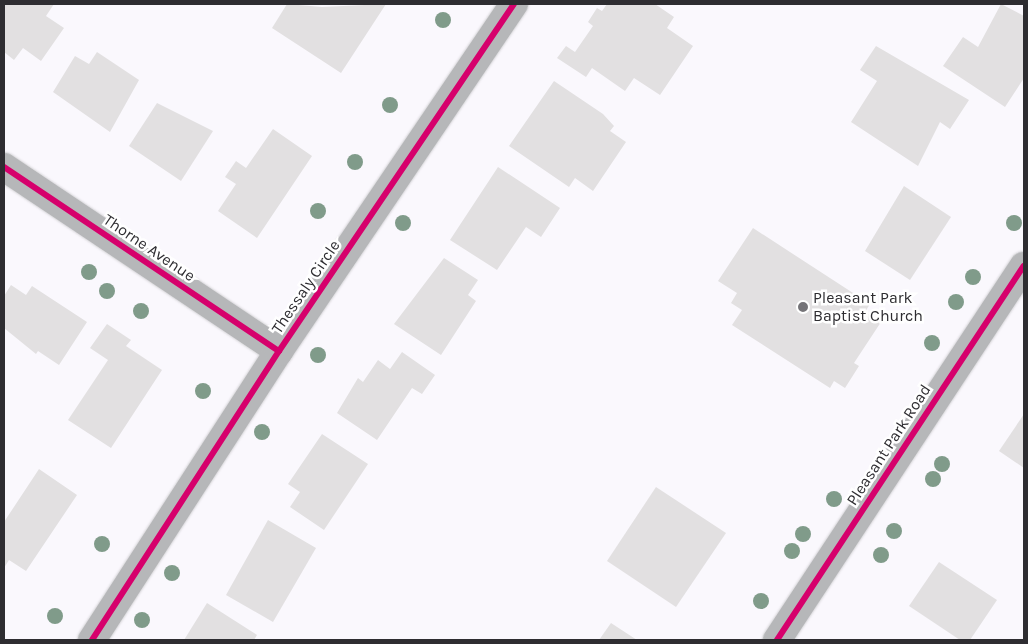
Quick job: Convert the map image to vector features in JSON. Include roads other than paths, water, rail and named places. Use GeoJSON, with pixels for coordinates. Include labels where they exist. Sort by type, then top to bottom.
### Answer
{"type":"FeatureCollection","features":[{"type":"Feature","properties":{"kind":"street","name":"Thessaly Circle"},"geometry":{"type":"LineString","coordinates":[[92,640],[279,351],[514,4]]}},
{"type":"Feature","properties":{"kind":"street","name":"Thorne Avenue"},"geometry":{"type":"LineString","coordinates":[[4,167],[279,351]]}},
{"type":"Feature","properties":{"kind":"street","name":"Pleasant Park Road"},"geometry":{"type":"LineString","coordinates":[[777,640],[1024,266]]}},
{"type":"Feature","properties":{"kind":"place","name":"Pleasant Park Baptist Church"},"geometry":{"type":"Point","coordinates":[803,307]}}]}
